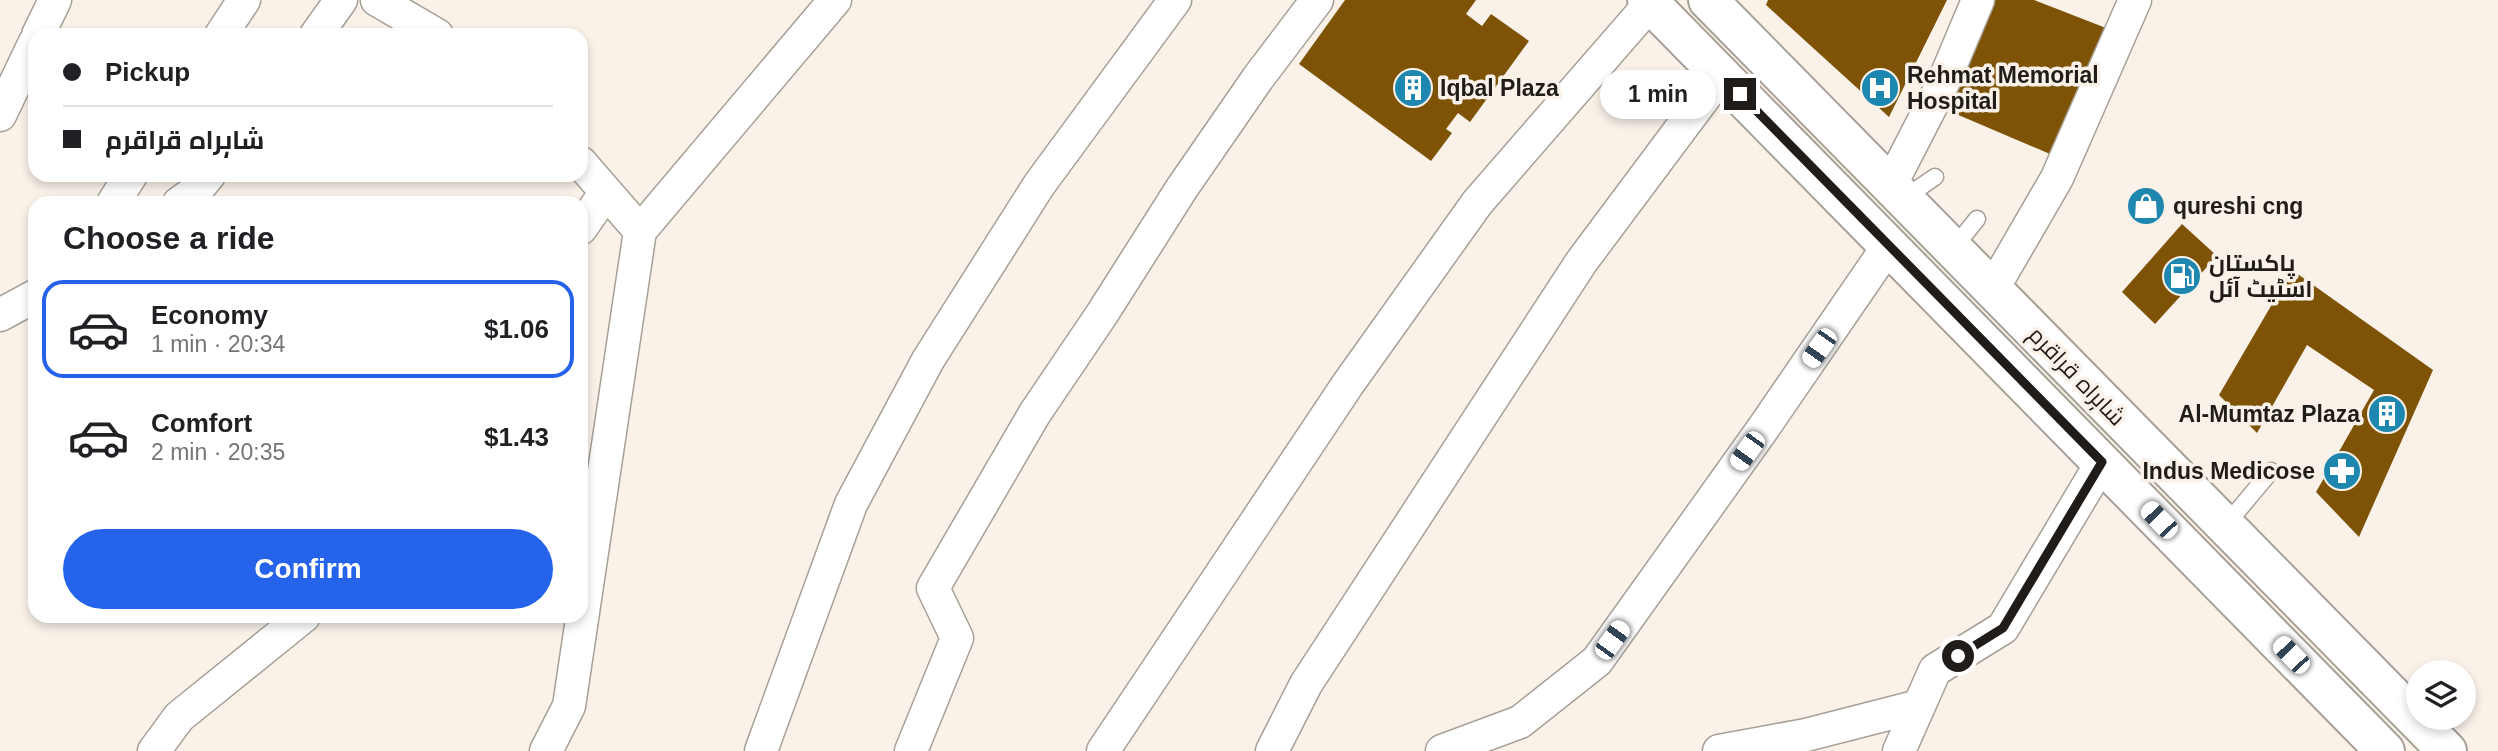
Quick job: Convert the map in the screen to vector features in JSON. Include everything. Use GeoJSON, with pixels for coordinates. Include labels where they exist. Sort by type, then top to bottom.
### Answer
{"type":"FeatureCollection","features":[{"type":"Feature","properties":{"kind":"highway","name":"شاہراہ قراقرم"},"geometry":{"type":"LineString","coordinates":[[1707,0],[2225,526],[2439,749]]}},
{"type":"Feature","properties":{"kind":"highway","name":"شاہراہ قراقرم"},"geometry":{"type":"LineString","coordinates":[[1649,2],[2385,751]]}},
{"type":"Feature","properties":{"kind":"street"},"geometry":{"type":"LineString","coordinates":[[41,28],[55,0]]}},
{"type":"Feature","properties":{"kind":"street"},"geometry":{"type":"LineString","coordinates":[[226,28],[244,0]]}},
{"type":"Feature","properties":{"kind":"street"},"geometry":{"type":"LineString","coordinates":[[321,28],[341,0]]}},
{"type":"Feature","properties":{"kind":"street"},"geometry":{"type":"LineString","coordinates":[[377,0],[426,28]]}},
{"type":"Feature","properties":{"kind":"street"},"geometry":{"type":"LineString","coordinates":[[588,579],[640,231],[835,0]]}},
{"type":"Feature","properties":{"kind":"street"},"geometry":{"type":"LineString","coordinates":[[761,751],[851,504],[928,360],[1039,185],[1175,0]]}},
{"type":"Feature","properties":{"kind":"street"},"geometry":{"type":"LineString","coordinates":[[911,751],[957,638],[933,588],[1035,413],[1182,188],[1258,78],[1317,0]]}},
{"type":"Feature","properties":{"kind":"street"},"geometry":{"type":"LineString","coordinates":[[1890,186],[1944,81],[1978,0]]}},
{"type":"Feature","properties":{"kind":"street"},"geometry":{"type":"LineString","coordinates":[[1992,290],[2057,178],[2135,0]]}},
{"type":"Feature","properties":{"kind":"street"},"geometry":{"type":"LineString","coordinates":[[1103,751],[1348,384],[1477,203],[1649,2]]}},
{"type":"Feature","properties":{"kind":"street"},"geometry":{"type":"LineString","coordinates":[[0,115],[28,57]]}},
{"type":"Feature","properties":{"kind":"street"},"geometry":{"type":"LineString","coordinates":[[1272,751],[1307,684],[1582,261],[1721,75]]}},
{"type":"Feature","properties":{"kind":"street"},"geometry":{"type":"LineString","coordinates":[[588,171],[640,231]]}},
{"type":"Feature","properties":{"kind":"street"},"geometry":{"type":"LineString","coordinates":[[189,196],[203,182]]}},
{"type":"Feature","properties":{"kind":"street"},"geometry":{"type":"LineString","coordinates":[[588,218],[606,192]]}},
{"type":"Feature","properties":{"kind":"street"},"geometry":{"type":"LineString","coordinates":[[1443,751],[1520,722],[1597,661],[1762,430],[1889,245]]}},
{"type":"Feature","properties":{"kind":"street"},"geometry":{"type":"LineString","coordinates":[[0,315],[28,300]]}},
{"type":"Feature","properties":{"kind":"street"},"geometry":{"type":"LineString","coordinates":[[1899,751],[1935,670],[2003,628],[2102,462]]}},
{"type":"Feature","properties":{"kind":"street"},"geometry":{"type":"LineString","coordinates":[[154,751],[179,716],[295,623]]}},
{"type":"Feature","properties":{"kind":"street"},"geometry":{"type":"LineString","coordinates":[[546,751],[569,706],[581,623]]}},
{"type":"Feature","properties":{"kind":"street"},"geometry":{"type":"LineString","coordinates":[[1718,751],[1806,735],[1919,706]]}},
{"type":"Feature","properties":{"kind":"lane"},"geometry":{"type":"LineString","coordinates":[[1890,186],[1913,192],[1935,177]]}},
{"type":"Feature","properties":{"kind":"lane"},"geometry":{"type":"LineString","coordinates":[[1961,259],[1961,239],[1977,219]]}},
{"type":"Feature","properties":{"kind":"lane"},"geometry":{"type":"LineString","coordinates":[[2225,526],[2271,471]]}},
{"type":"Feature","properties":{"kind":"building","name":"Iqbal Plaza"},"geometry":{"type":"Polygon","coordinates":[[[1345,0],[1476,0],[1466,14],[1482,26],[1491,14],[1529,41],[1470,122],[1458,113],[1446,129],[1452,133],[1431,161],[1299,64],[1345,0]]]}},
{"type":"Feature","properties":{"kind":"building","name":"Rehmat Memorial Hospital"},"geometry":{"type":"Polygon","coordinates":[[[1768,0],[1947,0],[1889,117],[1766,5],[1768,0]]]}},
{"type":"Feature","properties":{"kind":"building"},"geometry":{"type":"Polygon","coordinates":[[[1978,0],[2034,0],[2106,28],[2050,154],[1935,105],[1978,0]]]}},
{"type":"Feature","properties":{"kind":"building"},"geometry":{"type":"Polygon","coordinates":[[[2182,224],[2217,256],[2155,324],[2122,292],[2182,224]]]}},
{"type":"Feature","properties":{"kind":"building","name":"Al-Mumtaz Plaza"},"geometry":{"type":"Polygon","coordinates":[[[2292,270],[2433,370],[2359,537],[2316,492],[2374,390],[2307,345],[2257,433],[2219,395],[2292,270]]]}},
{"type":"Feature","properties":{"kind":"place","name":"Iqbal Plaza"},"geometry":{"type":"Point","coordinates":[1413,88]}},
{"type":"Feature","properties":{"kind":"place","name":"Rehmat Memorial Hospital"},"geometry":{"type":"Point","coordinates":[1880,88]}},
{"type":"Feature","properties":{"kind":"place","name":"qureshi cng"},"geometry":{"type":"Point","coordinates":[2146,206]}},
{"type":"Feature","properties":{"kind":"place","name":"پاکستان اسٹیٹ آئل"},"geometry":{"type":"Point","coordinates":[2182,276]}},
{"type":"Feature","properties":{"kind":"place","name":"Al-Mumtaz Plaza"},"geometry":{"type":"Point","coordinates":[2387,414]}},
{"type":"Feature","properties":{"kind":"place","name":"Indus Medicose"},"geometry":{"type":"Point","coordinates":[2342,471]}},
{"type":"Feature","properties":{"kind":"route"},"geometry":{"type":"LineString","coordinates":[[1740,94],[2102,462],[2003,628],[1958,656]]}}]}
